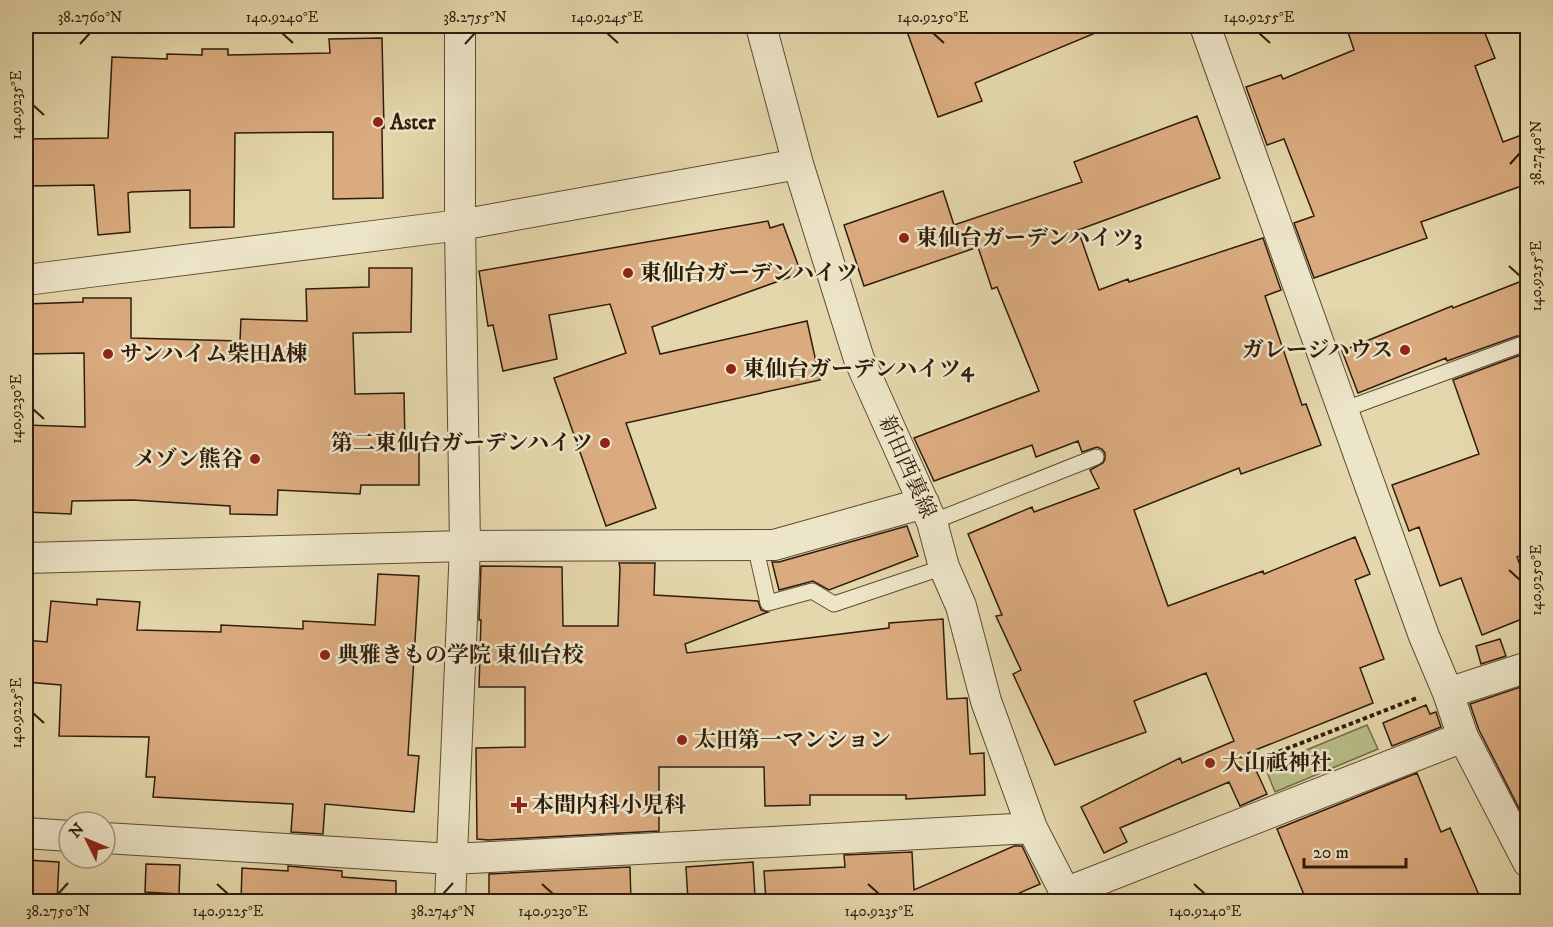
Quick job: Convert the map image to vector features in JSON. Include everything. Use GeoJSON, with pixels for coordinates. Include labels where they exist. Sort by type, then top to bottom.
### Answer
{"type":"FeatureCollection","features":[{"type":"Feature","properties":{"kind":"street"},"geometry":{"type":"LineString","coordinates":[[450,902],[465,546],[460,225],[460,26]]}},
{"type":"Feature","properties":{"kind":"street","name":"新田西裏線"},"geometry":{"type":"LineString","coordinates":[[761,26],[798,164],[859,359],[928,513],[944,567],[961,606],[986,701],[1032,828],[1068,897]]}},
{"type":"Feature","properties":{"kind":"street"},"geometry":{"type":"LineString","coordinates":[[1205,26],[1424,636],[1447,690],[1463,737],[1527,862]]}},
{"type":"Feature","properties":{"kind":"street"},"geometry":{"type":"LineString","coordinates":[[26,280],[460,225],[798,164]]}},
{"type":"Feature","properties":{"kind":"street"},"geometry":{"type":"LineString","coordinates":[[26,558],[465,546],[774,545],[928,513]]}},
{"type":"Feature","properties":{"kind":"street"},"geometry":{"type":"LineString","coordinates":[[1447,690],[1527,668]]}},
{"type":"Feature","properties":{"kind":"street"},"geometry":{"type":"LineString","coordinates":[[1068,897],[1463,737]]}},
{"type":"Feature","properties":{"kind":"street"},"geometry":{"type":"LineString","coordinates":[[117,839],[452,859],[1032,828]]}},
{"type":"Feature","properties":{"kind":"street"},"geometry":{"type":"LineString","coordinates":[[26,833],[57,835]]}},
{"type":"Feature","properties":{"kind":"lane"},"geometry":{"type":"LineString","coordinates":[[1343,410],[1520,345]]}},
{"type":"Feature","properties":{"kind":"lane"},"geometry":{"type":"LineString","coordinates":[[928,513],[1096,457]]}},
{"type":"Feature","properties":{"kind":"lane"},"geometry":{"type":"LineString","coordinates":[[755,545],[768,603],[813,591],[834,604],[944,567]]}},
{"type":"Feature","properties":{"kind":"path"},"geometry":{"type":"LineString","coordinates":[[1237,768],[1447,690]]}},
{"type":"Feature","properties":{"kind":"green space"},"geometry":{"type":"Polygon","coordinates":[[[1367,725],[1378,749],[1275,792],[1265,767],[1367,725]]]}},
{"type":"Feature","properties":{"kind":"building"},"geometry":{"type":"Polygon","coordinates":[[[905,26],[1112,26],[975,83],[982,101],[938,117],[905,26]]]}},
{"type":"Feature","properties":{"kind":"building"},"geometry":{"type":"Polygon","coordinates":[[[1346,26],[1482,26],[1495,58],[1475,66],[1503,142],[1527,133],[1527,184],[1421,222],[1427,238],[1314,278],[1294,223],[1314,216],[1284,139],[1267,145],[1246,87],[1281,75],[1283,79],[1354,50],[1346,26]]]}},
{"type":"Feature","properties":{"kind":"building"},"geometry":{"type":"Polygon","coordinates":[[[382,38],[383,198],[333,199],[333,132],[235,133],[234,227],[190,228],[190,190],[131,192],[128,193],[130,232],[98,235],[94,185],[26,186],[26,139],[108,138],[112,57],[167,59],[167,54],[202,55],[202,49],[228,49],[228,55],[330,53],[329,39],[382,38]]]}},
{"type":"Feature","properties":{"kind":"building"},"geometry":{"type":"Polygon","coordinates":[[[1197,116],[1220,178],[1078,230],[1099,290],[1263,238],[1281,290],[1265,296],[1302,405],[1306,404],[1321,445],[1241,474],[1239,468],[1134,510],[1168,606],[1263,571],[1264,574],[1355,537],[1370,574],[1355,580],[1384,659],[1360,668],[1373,703],[1248,753],[1267,794],[1240,806],[1229,782],[1120,828],[1127,842],[1104,853],[1081,807],[1180,758],[1182,763],[1234,741],[1206,673],[1134,701],[1146,732],[1055,765],[1013,674],[1021,670],[996,616],[1002,615],[968,534],[1032,507],[1034,512],[1099,488],[1090,470],[1103,463],[1105,453],[1097,447],[1082,452],[1078,441],[1036,457],[1032,445],[934,481],[914,438],[1039,391],[997,287],[992,289],[978,247],[864,286],[844,225],[943,191],[954,225],[1082,182],[1074,162],[1197,116]]]}},
{"type":"Feature","properties":{"kind":"building"},"geometry":{"type":"Polygon","coordinates":[[[768,221],[770,228],[783,224],[801,273],[652,327],[660,354],[807,321],[820,380],[626,423],[656,508],[606,526],[554,378],[626,353],[610,304],[549,315],[557,359],[503,371],[493,325],[488,326],[479,271],[768,221]]]}},
{"type":"Feature","properties":{"kind":"building"},"geometry":{"type":"Polygon","coordinates":[[[369,268],[412,268],[411,332],[353,333],[355,394],[404,393],[405,443],[419,443],[419,485],[361,485],[360,494],[278,490],[277,515],[230,514],[230,506],[132,500],[72,501],[71,514],[26,512],[26,425],[85,427],[84,353],[26,354],[26,304],[83,302],[83,298],[131,298],[131,338],[240,341],[241,319],[307,321],[306,289],[369,287],[369,268]]]}},
{"type":"Feature","properties":{"kind":"building","name":"ガレージハウス"},"geometry":{"type":"Polygon","coordinates":[[[1527,279],[1527,339],[1517,336],[1447,361],[1446,358],[1358,393],[1342,351],[1452,306],[1453,308],[1527,279]]]}},
{"type":"Feature","properties":{"kind":"building"},"geometry":{"type":"Polygon","coordinates":[[[1527,351],[1527,553],[1517,557],[1527,584],[1527,617],[1482,635],[1461,578],[1440,586],[1419,527],[1409,531],[1392,485],[1479,454],[1453,380],[1527,351]]]}},
{"type":"Feature","properties":{"kind":"building"},"geometry":{"type":"Polygon","coordinates":[[[907,526],[918,556],[829,590],[813,581],[779,590],[772,562],[779,562],[907,526]]]}},
{"type":"Feature","properties":{"kind":"building"},"geometry":{"type":"Polygon","coordinates":[[[619,563],[655,563],[654,595],[758,601],[761,610],[768,612],[685,644],[687,653],[889,628],[889,623],[943,619],[947,699],[967,698],[970,754],[984,753],[985,795],[906,799],[906,795],[810,795],[810,805],[765,806],[764,767],[659,767],[659,831],[477,839],[476,748],[525,747],[525,687],[479,687],[481,566],[562,567],[563,626],[618,626],[619,563]]]}},
{"type":"Feature","properties":{"kind":"building"},"geometry":{"type":"Polygon","coordinates":[[[378,574],[419,576],[408,755],[419,756],[414,812],[325,804],[323,834],[291,832],[293,804],[153,797],[155,777],[146,777],[149,737],[59,736],[61,685],[26,682],[26,640],[47,642],[51,601],[97,605],[97,599],[140,602],[137,630],[221,632],[221,625],[303,629],[303,621],[375,625],[378,574]]]}},
{"type":"Feature","properties":{"kind":"building"},"geometry":{"type":"Polygon","coordinates":[[[1500,639],[1506,656],[1481,664],[1476,646],[1500,639]]]}},
{"type":"Feature","properties":{"kind":"building"},"geometry":{"type":"Polygon","coordinates":[[[1527,685],[1527,824],[1479,730],[1470,704],[1527,685]]]}},
{"type":"Feature","properties":{"kind":"building"},"geometry":{"type":"Polygon","coordinates":[[[1426,705],[1430,714],[1436,712],[1441,727],[1392,746],[1383,723],[1426,705]]]}},
{"type":"Feature","properties":{"kind":"building"},"geometry":{"type":"Polygon","coordinates":[[[1417,773],[1441,832],[1450,828],[1482,902],[1307,902],[1277,829],[1417,773]]]}},
{"type":"Feature","properties":{"kind":"building"},"geometry":{"type":"Polygon","coordinates":[[[1014,846],[1022,846],[1040,884],[999,902],[766,902],[764,871],[845,867],[844,855],[912,852],[914,890],[1014,846]]]}},
{"type":"Feature","properties":{"kind":"building"},"geometry":{"type":"Polygon","coordinates":[[[26,860],[57,862],[57,902],[26,902],[26,860]]]}},
{"type":"Feature","properties":{"kind":"building"},"geometry":{"type":"Polygon","coordinates":[[[753,862],[755,897],[688,901],[686,867],[753,862]]]}},
{"type":"Feature","properties":{"kind":"building"},"geometry":{"type":"Polygon","coordinates":[[[146,864],[180,865],[179,894],[145,892],[146,864]]]}},
{"type":"Feature","properties":{"kind":"building"},"geometry":{"type":"Polygon","coordinates":[[[288,866],[342,871],[342,877],[396,881],[396,902],[241,902],[242,868],[288,871],[288,866]]]}},
{"type":"Feature","properties":{"kind":"building"},"geometry":{"type":"Polygon","coordinates":[[[630,867],[631,902],[489,902],[489,874],[630,867]]]}},
{"type":"Feature","properties":{"kind":"place","name":"Aster"},"geometry":{"type":"Point","coordinates":[378,122]}},
{"type":"Feature","properties":{"kind":"place","name":"東仙台ガーデンハイツ3"},"geometry":{"type":"Point","coordinates":[904,238]}},
{"type":"Feature","properties":{"kind":"place","name":"東仙台ガーデンハイツ"},"geometry":{"type":"Point","coordinates":[628,273]}},
{"type":"Feature","properties":{"kind":"place","name":"ガレージハウス"},"geometry":{"type":"Point","coordinates":[1405,350]}},
{"type":"Feature","properties":{"kind":"place","name":"サンハイム柴田A棟"},"geometry":{"type":"Point","coordinates":[108,354]}},
{"type":"Feature","properties":{"kind":"place","name":"東仙台ガーデンハイツ4"},"geometry":{"type":"Point","coordinates":[731,369]}},
{"type":"Feature","properties":{"kind":"place","name":"第二東仙台ガーデンハイツ"},"geometry":{"type":"Point","coordinates":[605,443]}},
{"type":"Feature","properties":{"kind":"place","name":"メゾン熊谷"},"geometry":{"type":"Point","coordinates":[255,459]}},
{"type":"Feature","properties":{"kind":"place","name":"典雅きもの学院 東仙台校"},"geometry":{"type":"Point","coordinates":[325,655]}},
{"type":"Feature","properties":{"kind":"place","name":"太田第一マンション"},"geometry":{"type":"Point","coordinates":[682,740]}},
{"type":"Feature","properties":{"kind":"place","name":"大山祗神社"},"geometry":{"type":"Point","coordinates":[1210,763]}},
{"type":"Feature","properties":{"kind":"place","name":"本間内科小児科"},"geometry":{"type":"Point","coordinates":[519,805]}}]}
